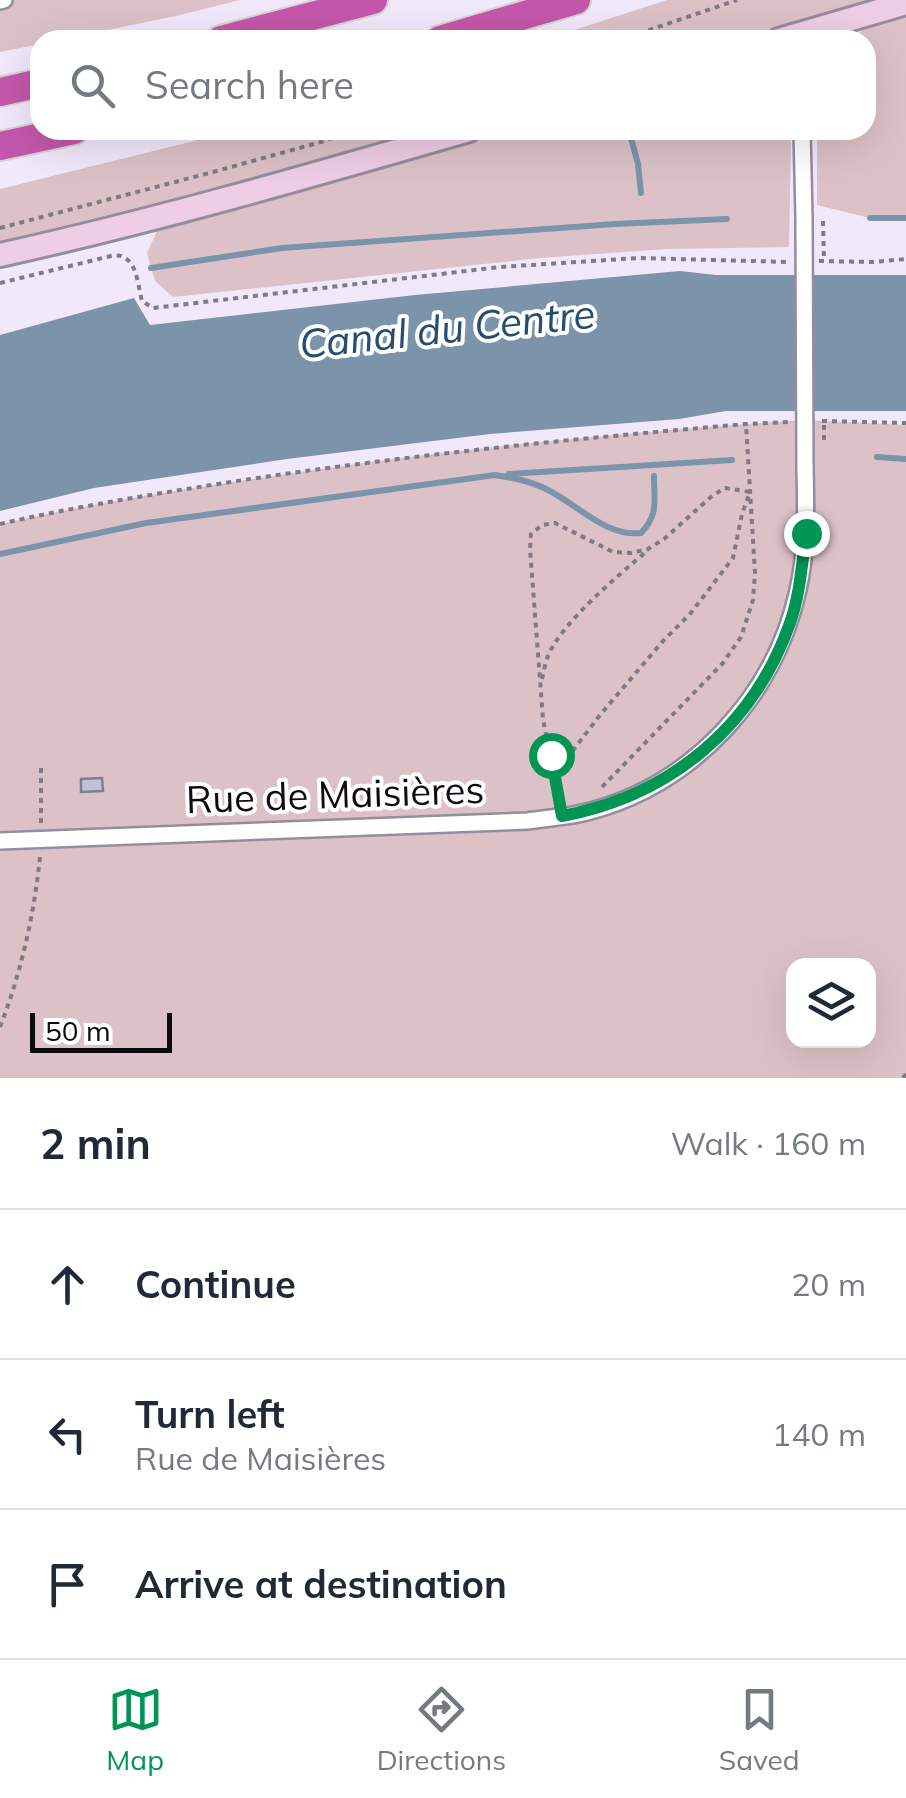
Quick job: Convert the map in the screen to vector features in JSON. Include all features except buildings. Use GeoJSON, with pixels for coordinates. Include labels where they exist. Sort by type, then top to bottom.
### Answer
{"type":"FeatureCollection","features":[{"type":"Feature","properties":{"kind":"highway"},"geometry":{"type":"LineString","coordinates":[[259,30],[373,0]]}},
{"type":"Feature","properties":{"kind":"highway"},"geometry":{"type":"LineString","coordinates":[[474,30],[576,0]]}},
{"type":"Feature","properties":{"kind":"highway"},"geometry":{"type":"LineString","coordinates":[[0,92],[30,85]]}},
{"type":"Feature","properties":{"kind":"highway"},"geometry":{"type":"LineString","coordinates":[[0,146],[30,140]]}},
{"type":"Feature","properties":{"kind":"main road"},"geometry":{"type":"LineString","coordinates":[[816,30],[906,4]]}},
{"type":"Feature","properties":{"kind":"main road"},"geometry":{"type":"LineString","coordinates":[[0,255],[202,206],[434,140]]}},
{"type":"Feature","properties":{"kind":"street","name":"Rue de Maisières"},"geometry":{"type":"LineString","coordinates":[[0,841],[526,821],[589,811],[621,800],[696,759],[753,695],[790,623],[799,588],[806,533],[802,140]]}},
{"type":"Feature","properties":{"kind":"path"},"geometry":{"type":"LineString","coordinates":[[649,30],[736,0]]}},
{"type":"Feature","properties":{"kind":"path"},"geometry":{"type":"LineString","coordinates":[[0,228],[320,140]]}},
{"type":"Feature","properties":{"kind":"path"},"geometry":{"type":"LineString","coordinates":[[823,220],[824,261]]}},
{"type":"Feature","properties":{"kind":"path"},"geometry":{"type":"LineString","coordinates":[[0,283],[124,255],[131,261],[142,300],[153,308],[500,267],[638,258],[792,262]]}},
{"type":"Feature","properties":{"kind":"path"},"geometry":{"type":"LineString","coordinates":[[808,262],[906,259]]}},
{"type":"Feature","properties":{"kind":"path"},"geometry":{"type":"LineString","coordinates":[[824,421],[906,423]]}},
{"type":"Feature","properties":{"kind":"path"},"geometry":{"type":"LineString","coordinates":[[0,524],[79,506],[306,470],[492,446],[805,422]]}},
{"type":"Feature","properties":{"kind":"path"},"geometry":{"type":"LineString","coordinates":[[603,786],[723,663],[741,637],[753,600],[754,573],[746,424]]}},
{"type":"Feature","properties":{"kind":"path"},"geometry":{"type":"LineString","coordinates":[[540,684],[549,653],[604,589],[712,496],[726,488],[750,492]]}},
{"type":"Feature","properties":{"kind":"path"},"geometry":{"type":"LineString","coordinates":[[556,776],[600,715],[690,614],[733,558],[750,492]]}},
{"type":"Feature","properties":{"kind":"path"},"geometry":{"type":"LineString","coordinates":[[562,816],[543,720],[532,534],[542,525],[555,523],[614,552],[648,549]]}},
{"type":"Feature","properties":{"kind":"path"},"geometry":{"type":"LineString","coordinates":[[0,1028],[35,904],[41,839],[41,768]]}},
{"type":"Feature","properties":{"kind":"shaded area"},"geometry":{"type":"Polygon","coordinates":[[[240,0],[108,30],[30,30],[30,46],[0,52],[0,1],[240,0]]]}},
{"type":"Feature","properties":{"kind":"shaded area"},"geometry":{"type":"Polygon","coordinates":[[[667,0],[906,0],[906,218],[870,218],[817,205],[817,140],[876,140],[876,30],[863,30],[882,12],[816,30],[574,30],[667,0]]]}},
{"type":"Feature","properties":{"kind":"shaded area"},"geometry":{"type":"Polygon","coordinates":[[[198,140],[382,140],[157,205],[0,242],[0,189],[198,140]]]}},
{"type":"Feature","properties":{"kind":"shaded area"},"geometry":{"type":"Polygon","coordinates":[[[477,140],[791,143],[789,247],[667,249],[540,258],[173,297],[155,281],[147,253],[158,229],[477,140]]]}},
{"type":"Feature","properties":{"kind":"shaded area"},"geometry":{"type":"Polygon","coordinates":[[[805,420],[906,425],[906,1078],[0,1078],[0,524],[149,495],[309,471],[592,437],[805,420]]]}},
{"type":"Feature","properties":{"kind":"water","name":"Canal du Centre"},"geometry":{"type":"Polygon","coordinates":[[[680,271],[716,275],[906,275],[906,411],[726,411],[679,419],[490,434],[94,488],[0,511],[0,335],[134,298],[150,325],[680,271]]]}},
{"type":"Feature","properties":{"kind":"waterway"},"geometry":{"type":"LineString","coordinates":[[632,140],[641,193]]}},
{"type":"Feature","properties":{"kind":"waterway"},"geometry":{"type":"LineString","coordinates":[[870,218],[906,218]]}},
{"type":"Feature","properties":{"kind":"waterway"},"geometry":{"type":"LineString","coordinates":[[151,268],[282,248],[727,219]]}},
{"type":"Feature","properties":{"kind":"waterway"},"geometry":{"type":"LineString","coordinates":[[877,457],[906,459]]}},
{"type":"Feature","properties":{"kind":"waterway"},"geometry":{"type":"LineString","coordinates":[[509,474],[732,460]]}},
{"type":"Feature","properties":{"kind":"waterway"},"geometry":{"type":"LineString","coordinates":[[0,554],[146,523],[495,475],[542,487],[616,530],[641,533],[653,513],[654,476]]}},
{"type":"Feature","properties":{"kind":"route"},"geometry":{"type":"LineString","coordinates":[[551,755],[562,816],[621,800],[696,759],[753,695],[772,663],[790,623],[806,533]]}}]}
